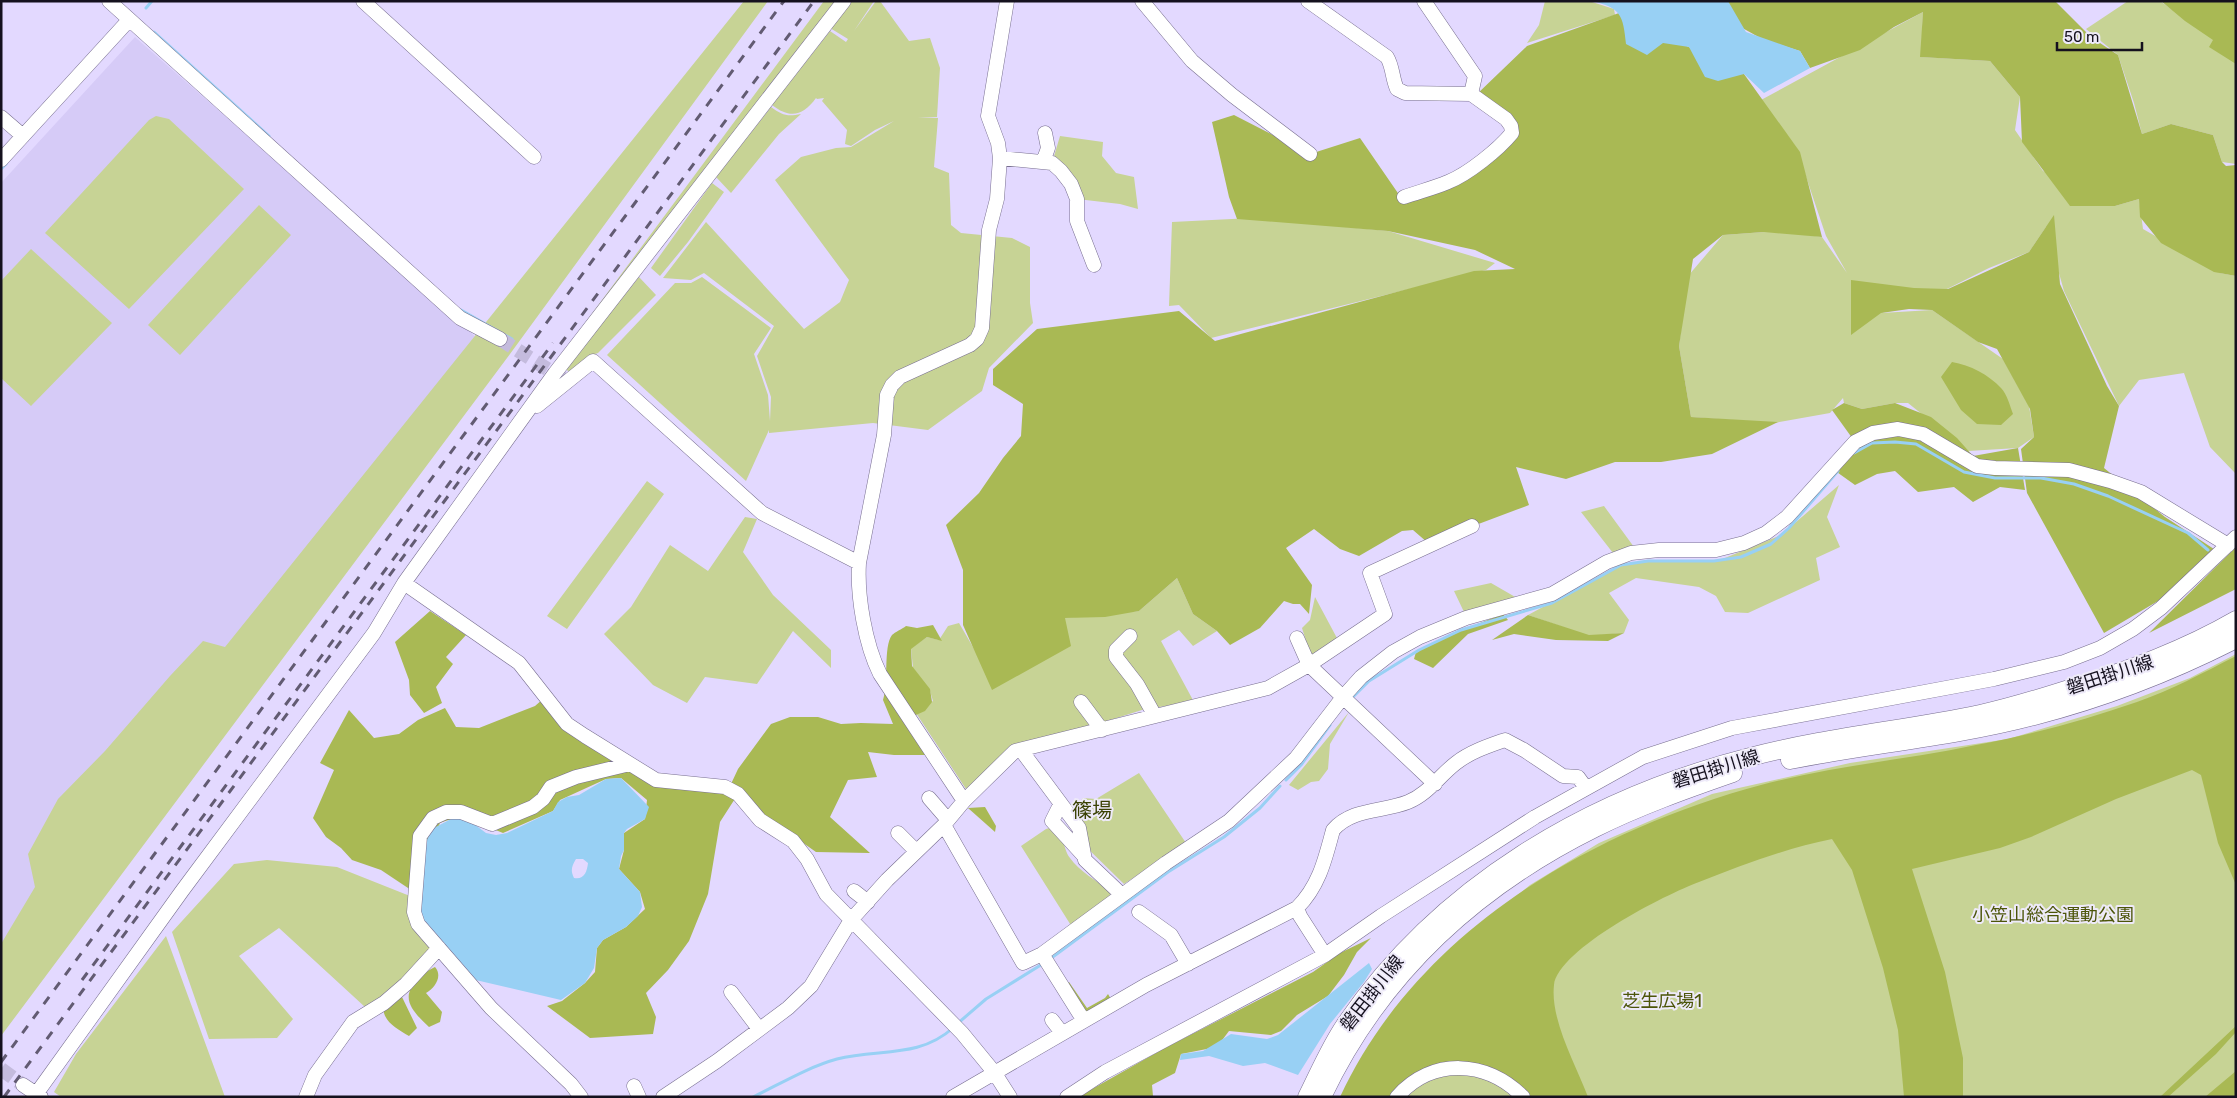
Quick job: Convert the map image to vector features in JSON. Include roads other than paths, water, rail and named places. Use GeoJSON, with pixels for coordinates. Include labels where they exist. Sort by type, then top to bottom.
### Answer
{"type":"FeatureCollection","features":[{"type":"Feature","properties":{"kind":"main road","name":"磐田掛川線"},"geometry":{"type":"LineString","coordinates":[[1307,1097],[1343,1027],[1380,979],[1424,930],[1494,873],[1548,837],[1625,799],[1750,757],[1844,737],[1981,714],[2032,700],[2169,655],[2236,620]]}},
{"type":"Feature","properties":{"kind":"main road","name":"磐田掛川線"},"geometry":{"type":"LineString","coordinates":[[1322,1097],[1356,1034],[1380,999],[1435,938],[1494,888],[1525,867],[1595,828],[1732,773],[1841,750],[1990,726],[2078,704],[2170,671],[2236,639]]}},
{"type":"Feature","properties":{"kind":"street"},"geometry":{"type":"LineString","coordinates":[[109,1],[460,318],[500,339]]}},
{"type":"Feature","properties":{"kind":"street"},"geometry":{"type":"LineString","coordinates":[[23,1085],[37,1096],[182,891],[374,633],[404,583],[526,414],[844,1]]}},
{"type":"Feature","properties":{"kind":"street"},"geometry":{"type":"LineString","coordinates":[[964,801],[880,674],[872,658],[858,583],[859,563],[884,435],[887,395],[892,385],[900,377],[970,345],[977,339],[982,328],[990,230],[997,199],[1000,158],[998,143],[988,116],[1007,1]]}},
{"type":"Feature","properties":{"kind":"street"},"geometry":{"type":"LineString","coordinates":[[1142,1],[1192,61],[1232,95],[1310,154]]}},
{"type":"Feature","properties":{"kind":"street"},"geometry":{"type":"LineString","coordinates":[[1308,1],[1387,57],[1392,65],[1396,89],[1405,93],[1471,94],[1506,119],[1512,133],[1505,142],[1460,176],[1404,197]]}},
{"type":"Feature","properties":{"kind":"street"},"geometry":{"type":"LineString","coordinates":[[1424,1],[1475,76],[1471,94]]}},
{"type":"Feature","properties":{"kind":"street"},"geometry":{"type":"LineString","coordinates":[[370,4],[534,157]]}},
{"type":"Feature","properties":{"kind":"street"},"geometry":{"type":"LineString","coordinates":[[1,160],[129,20]]}},
{"type":"Feature","properties":{"kind":"street"},"geometry":{"type":"LineString","coordinates":[[1,116],[23,136]]}},
{"type":"Feature","properties":{"kind":"street"},"geometry":{"type":"LineString","coordinates":[[1043,162],[1048,148],[1045,133]]}},
{"type":"Feature","properties":{"kind":"street"},"geometry":{"type":"LineString","coordinates":[[1000,158],[1052,163],[1071,184],[1077,199],[1077,221],[1094,265]]}},
{"type":"Feature","properties":{"kind":"street"},"geometry":{"type":"LineString","coordinates":[[526,414],[569,382],[592,361],[762,513],[859,563]]}},
{"type":"Feature","properties":{"kind":"street"},"geometry":{"type":"LineString","coordinates":[[929,798],[946,822],[1023,963],[1042,954],[1122,895],[1229,821],[1296,758],[1343,697],[1361,677],[1393,652],[1420,637],[1466,618],[1552,594],[1606,562],[1631,553],[1659,550],[1716,550],[1744,543],[1766,533],[1787,517],[1855,442],[1873,433],[1898,429],[1923,434],[1977,466],[2069,470],[2110,481],[2141,492],[2232,541],[2161,608],[2133,629],[2100,648],[2064,662],[1994,679],[1732,728],[1643,758],[1586,788],[1472,856],[1380,916],[1325,956],[1105,1072],[1067,1097]]}},
{"type":"Feature","properties":{"kind":"street"},"geometry":{"type":"LineString","coordinates":[[663,1097],[788,1008],[811,986],[852,920],[887,880],[1015,752],[1268,688],[1309,665],[1385,614],[1370,573],[1472,526]]}},
{"type":"Feature","properties":{"kind":"street"},"geometry":{"type":"LineString","coordinates":[[404,583],[519,663],[567,724],[630,764],[656,780],[726,787],[738,794],[760,820],[793,841],[807,859],[826,894],[962,1033],[994,1072],[1010,1097]]}},
{"type":"Feature","properties":{"kind":"street"},"geometry":{"type":"LineString","coordinates":[[1130,636],[1116,650],[1116,657],[1136,684],[1155,716]]}},
{"type":"Feature","properties":{"kind":"street"},"geometry":{"type":"LineString","coordinates":[[1297,638],[1309,665],[1435,784]]}},
{"type":"Feature","properties":{"kind":"street"},"geometry":{"type":"LineString","coordinates":[[1081,702],[1102,730]]}},
{"type":"Feature","properties":{"kind":"street"},"geometry":{"type":"LineString","coordinates":[[953,1097],[1084,1021],[1188,964],[1297,908],[1309,896],[1322,874],[1333,830],[1338,825],[1365,811],[1408,802],[1435,784],[1456,763],[1482,747],[1505,740],[1524,750],[1563,776],[1578,777],[1586,788]]}},
{"type":"Feature","properties":{"kind":"street"},"geometry":{"type":"LineString","coordinates":[[1021,750],[1060,805],[1079,828],[1085,860],[1122,895]]}},
{"type":"Feature","properties":{"kind":"street"},"geometry":{"type":"LineString","coordinates":[[581,1097],[571,1084],[491,1008],[418,924],[414,912],[420,836],[433,818],[446,812],[460,812],[492,824],[533,807],[543,799],[552,787],[576,778],[630,764]]}},
{"type":"Feature","properties":{"kind":"street"},"geometry":{"type":"LineString","coordinates":[[898,833],[916,852]]}},
{"type":"Feature","properties":{"kind":"street"},"geometry":{"type":"LineString","coordinates":[[854,891],[868,902]]}},
{"type":"Feature","properties":{"kind":"street"},"geometry":{"type":"LineString","coordinates":[[1297,908],[1325,956]]}},
{"type":"Feature","properties":{"kind":"street"},"geometry":{"type":"LineString","coordinates":[[1139,912],[1171,935],[1188,964]]}},
{"type":"Feature","properties":{"kind":"street"},"geometry":{"type":"LineString","coordinates":[[306,1097],[315,1075],[353,1022],[384,1003],[396,993],[439,948]]}},
{"type":"Feature","properties":{"kind":"street"},"geometry":{"type":"LineString","coordinates":[[1042,954],[1084,1021]]}},
{"type":"Feature","properties":{"kind":"street"},"geometry":{"type":"LineString","coordinates":[[731,992],[759,1029]]}},
{"type":"Feature","properties":{"kind":"street"},"geometry":{"type":"LineString","coordinates":[[1052,1020],[1062,1034]]}},
{"type":"Feature","properties":{"kind":"street"},"geometry":{"type":"LineString","coordinates":[[1397,1097],[1406,1087],[1423,1076],[1435,1071],[1460,1068],[1495,1075],[1523,1097]]}},
{"type":"Feature","properties":{"kind":"water"},"geometry":{"type":"Polygon","coordinates":[[[1592,1],[1728,1],[1746,32],[1800,51],[1810,68],[1764,93],[1744,74],[1718,81],[1705,77],[1689,47],[1663,43],[1647,55],[1626,44],[1624,26],[1619,14],[1609,7],[1592,1]]]}},
{"type":"Feature","properties":{"kind":"water"},"geometry":{"type":"Polygon","coordinates":[[[621,778],[649,807],[645,819],[627,829],[624,833],[624,850],[619,869],[640,892],[642,907],[638,916],[626,927],[603,940],[597,948],[594,968],[585,983],[561,1000],[467,978],[422,924],[417,878],[425,844],[432,829],[451,819],[466,818],[486,833],[496,835],[507,833],[553,811],[558,802],[567,797],[579,795],[606,779],[621,778]],[[576,859],[573,864],[574,878],[583,877],[586,872],[588,863],[583,859],[576,859]]]}},
{"type":"Feature","properties":{"kind":"water"},"geometry":{"type":"Polygon","coordinates":[[[1369,963],[1372,969],[1364,982],[1330,1024],[1298,1075],[1265,1063],[1243,1066],[1209,1056],[1180,1060],[1181,1054],[1203,1051],[1231,1034],[1267,1039],[1278,1035],[1369,963]]]}},
{"type":"Feature","properties":{"kind":"waterway"},"geometry":{"type":"LineString","coordinates":[[146,8],[152,1]]}},
{"type":"Feature","properties":{"kind":"waterway"},"geometry":{"type":"LineString","coordinates":[[154,32],[269,136]]}},
{"type":"Feature","properties":{"kind":"waterway"},"geometry":{"type":"LineString","coordinates":[[1,169],[6,164]]}},
{"type":"Feature","properties":{"kind":"waterway"},"geometry":{"type":"LineString","coordinates":[[461,310],[512,339]]}},
{"type":"Feature","properties":{"kind":"waterway"},"geometry":{"type":"LineString","coordinates":[[1854,453],[1872,443],[1895,442],[1916,444],[1964,472],[1995,478],[2041,478],[2074,484],[2108,496],[2188,533],[2208,550]]}},
{"type":"Feature","properties":{"kind":"waterway"},"geometry":{"type":"LineString","coordinates":[[1353,697],[1369,681],[1419,650],[1461,630],[1552,603],[1621,565],[1648,561],[1714,561],[1741,557],[1771,544],[1789,528],[1838,471]]}},
{"type":"Feature","properties":{"kind":"waterway"},"geometry":{"type":"LineString","coordinates":[[1286,780],[1301,765],[1330,725]]}},
{"type":"Feature","properties":{"kind":"waterway"},"geometry":{"type":"LineString","coordinates":[[1050,959],[1168,872],[1224,837],[1260,808],[1280,786]]}},
{"type":"Feature","properties":{"kind":"waterway"},"geometry":{"type":"LineString","coordinates":[[957,1024],[986,999],[1044,963]]}},
{"type":"Feature","properties":{"kind":"waterway"},"geometry":{"type":"LineString","coordinates":[[753,1097],[826,1062],[853,1056],[912,1049],[940,1038],[953,1028]]}},
{"type":"Feature","properties":{"kind":"tunnel"},"geometry":{"type":"LineString","coordinates":[[500,339],[563,379]]}},
{"type":"Feature","properties":{"kind":"tunnel"},"geometry":{"type":"LineString","coordinates":[[1,1069],[23,1085]]}},
{"type":"Feature","properties":{"kind":"railway"},"geometry":{"type":"LineString","coordinates":[[1,1062],[784,1]]}},
{"type":"Feature","properties":{"kind":"railway"},"geometry":{"type":"LineString","coordinates":[[4,1097],[814,1]]}},
{"type":"Feature","properties":{"kind":"railway"},"geometry":{"type":"LineString","coordinates":[[82,980],[553,343]]}},
{"type":"Feature","properties":{"kind":"district","name":"篠場"},"geometry":{"type":"Point","coordinates":[1092,810]}},
{"type":"Feature","properties":{"kind":"park label","name":"小笠山総合運動公園"},"geometry":{"type":"Point","coordinates":[2053,915]}},
{"type":"Feature","properties":{"kind":"park label","name":"芝生広場1"},"geometry":{"type":"Point","coordinates":[1662,1001]}}]}
